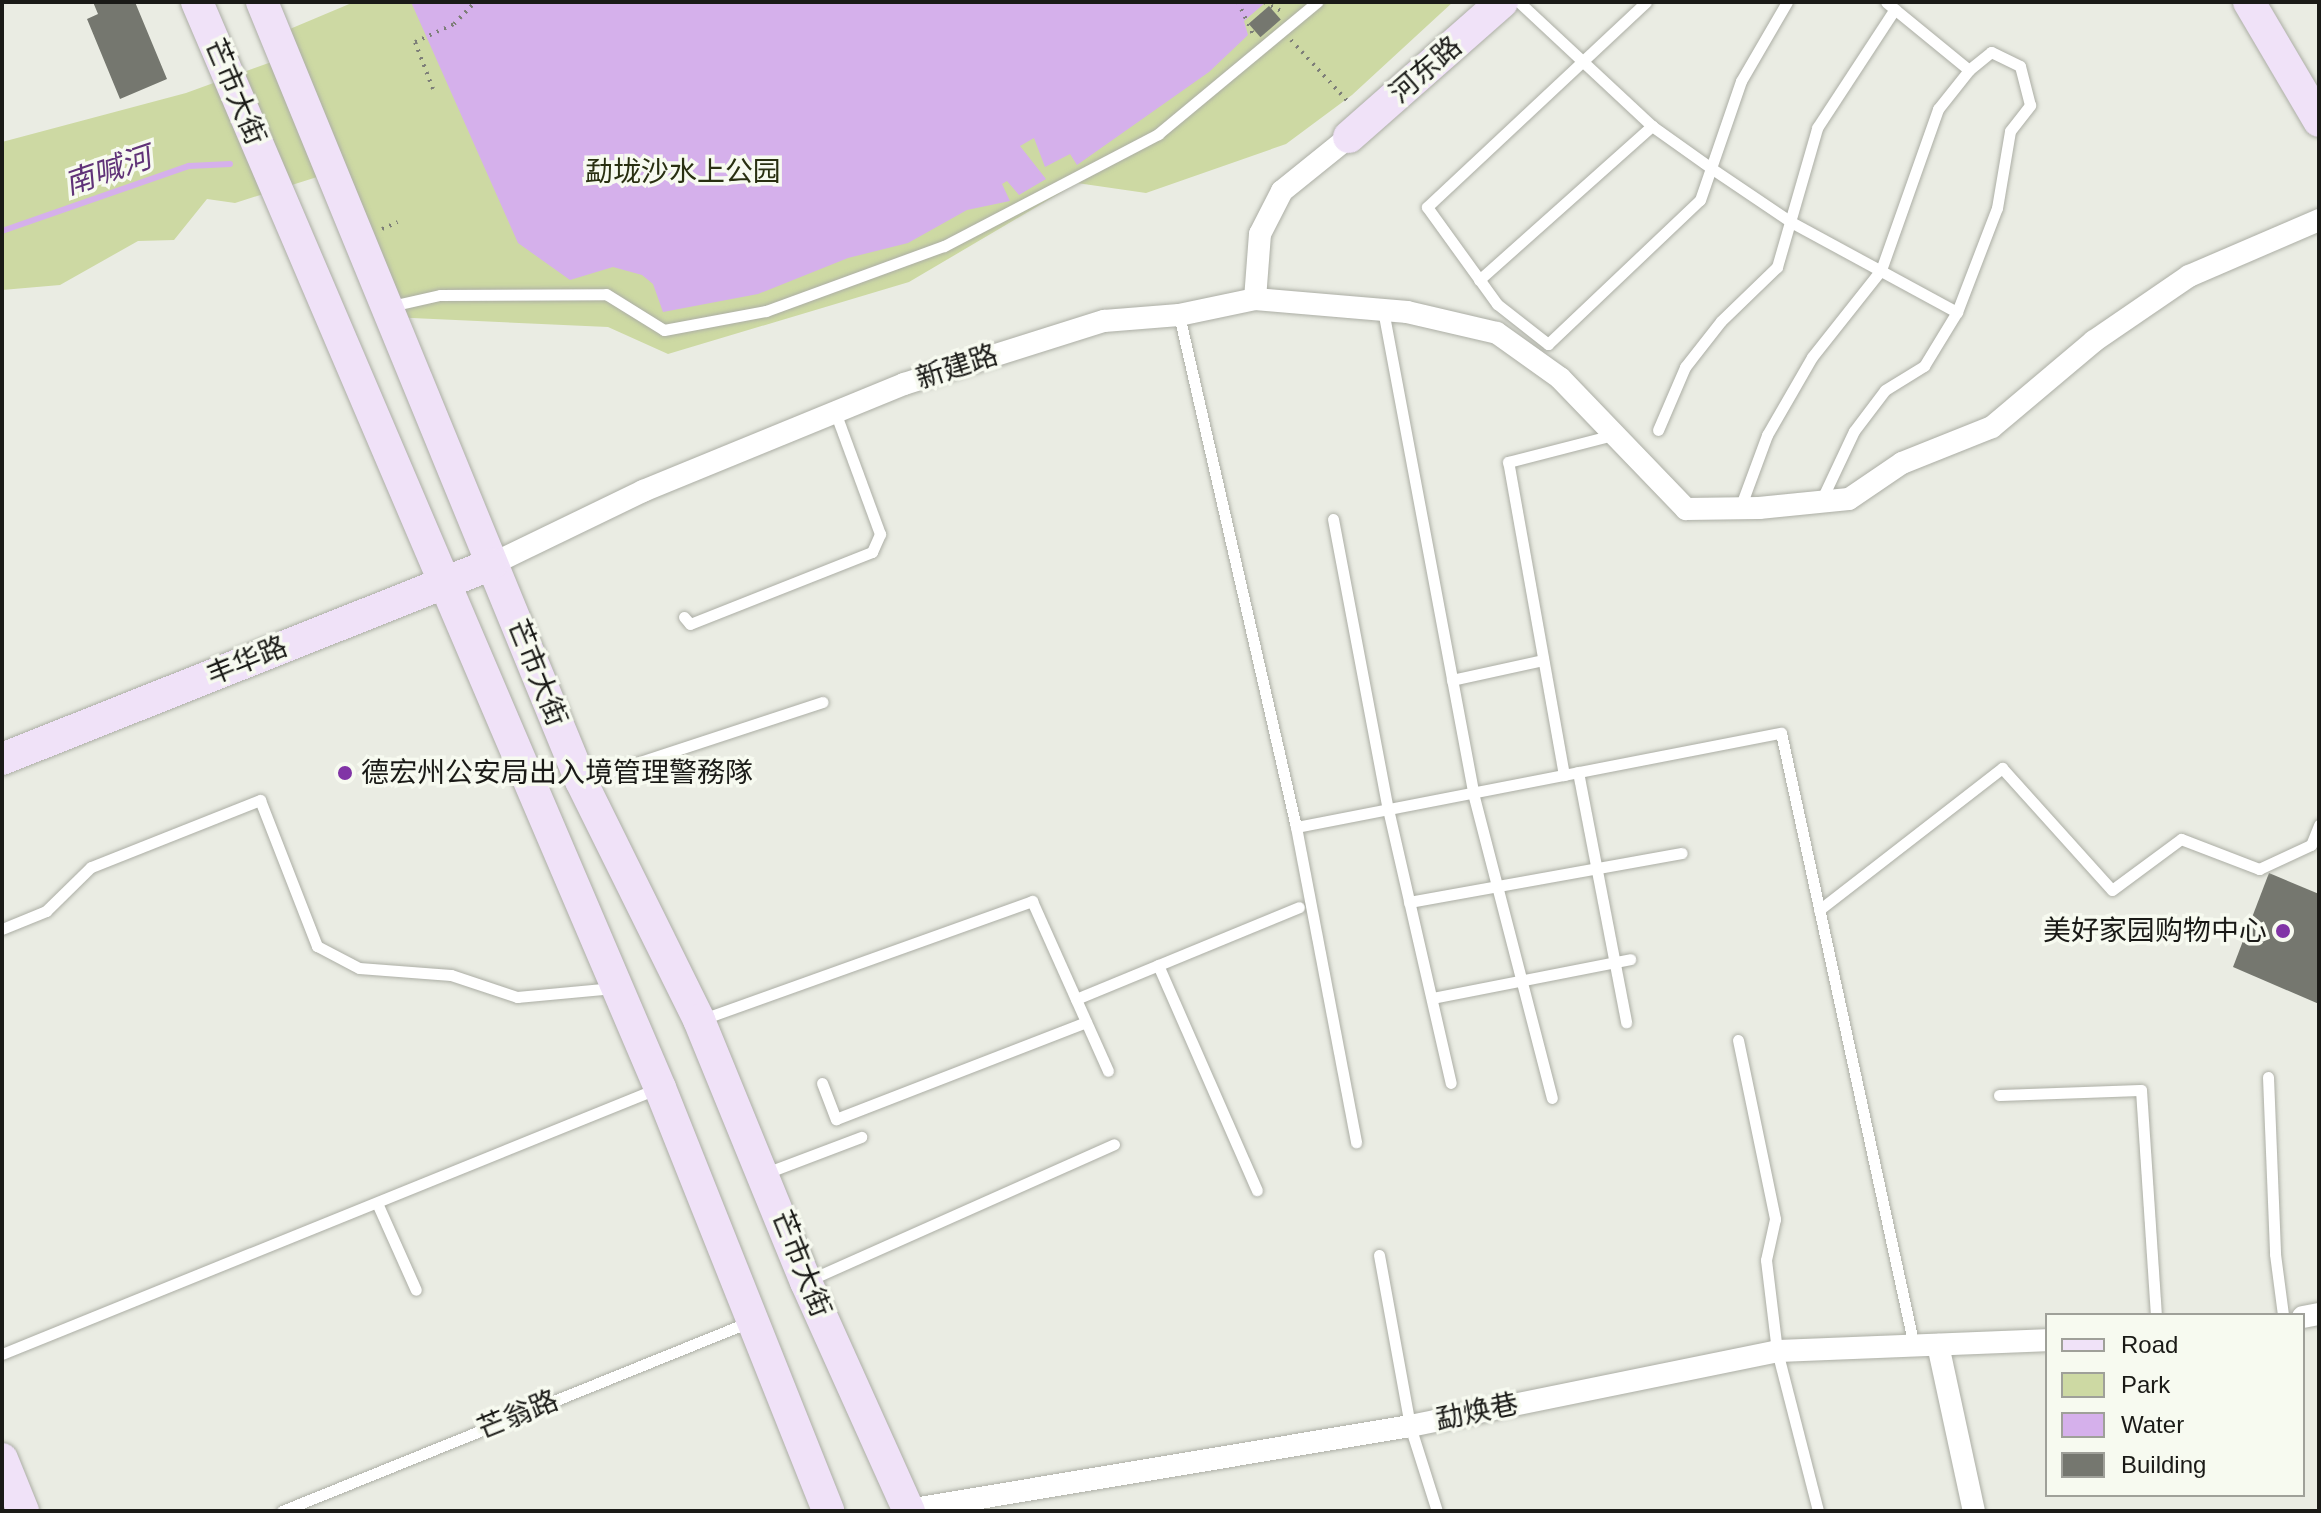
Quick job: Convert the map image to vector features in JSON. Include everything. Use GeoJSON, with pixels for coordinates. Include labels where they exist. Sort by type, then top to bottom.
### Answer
{"type":"FeatureCollection","features":[{"type":"Feature","properties":{"kind":"main road","name":"芒市大街"},"geometry":{"type":"LineString","coordinates":[[197,2],[660,1088],[828,1511]]}},
{"type":"Feature","properties":{"kind":"main road","name":"芒市大街"},"geometry":{"type":"LineString","coordinates":[[262,2],[581,781],[699,1020],[765,1173],[806,1282],[909,1510]]}},
{"type":"Feature","properties":{"kind":"main road","name":"河东路"},"geometry":{"type":"LineString","coordinates":[[1358,129],[1502,2]]}},
{"type":"Feature","properties":{"kind":"main road"},"geometry":{"type":"LineString","coordinates":[[2249,2],[2319,121]]}},
{"type":"Feature","properties":{"kind":"main road","name":"丰华路"},"geometry":{"type":"LineString","coordinates":[[2,759],[492,564]]}},
{"type":"Feature","properties":{"kind":"main road"},"geometry":{"type":"LineString","coordinates":[[2,1459],[23,1511]]}},
{"type":"Feature","properties":{"kind":"street"},"geometry":{"type":"LineString","coordinates":[[1255,299],[1260,234],[1282,191],[1358,129]]}},
{"type":"Feature","properties":{"kind":"street","name":"新建路"},"geometry":{"type":"LineString","coordinates":[[492,564],[643,491],[904,384],[1104,321],[1179,315],[1255,299],[1383,310],[1497,333],[1560,378],[1686,509],[1740,509],[1849,499],[1902,463],[1992,427],[2094,341],[2189,276],[2319,220]]}},
{"type":"Feature","properties":{"kind":"street","name":"勐焕巷"},"geometry":{"type":"LineString","coordinates":[[909,1510],[1410,1426],[1777,1351],[2045,1340]]}},
{"type":"Feature","properties":{"kind":"street"},"geometry":{"type":"LineString","coordinates":[[1938,1345],[1974,1511]]}},
{"type":"Feature","properties":{"kind":"lane"},"geometry":{"type":"LineString","coordinates":[[386,307],[440,295],[606,294],[664,330],[766,311],[944,246],[1050,186],[1120,155],[1158,134],[1317,2]]}},
{"type":"Feature","properties":{"kind":"lane"},"geometry":{"type":"LineString","coordinates":[[1519,2],[1652,126],[1711,168],[1791,222],[1957,312]]}},
{"type":"Feature","properties":{"kind":"lane"},"geometry":{"type":"LineString","coordinates":[[1646,2],[1585,64],[1427,207],[1497,304],[1548,344],[1700,200],[1741,81],[1787,2]]}},
{"type":"Feature","properties":{"kind":"lane"},"geometry":{"type":"LineString","coordinates":[[1658,430],[1685,367],[1721,321],[1777,267],[1817,128],[1890,6],[1969,70]]}},
{"type":"Feature","properties":{"kind":"lane"},"geometry":{"type":"LineString","coordinates":[[1740,509],[1767,435],[1812,357],[1881,270],[1938,109],[1969,70],[1991,52],[2020,66],[2030,105],[2010,131],[1997,208],[1957,312],[1924,366],[1885,390],[1854,431],[1820,502]]}},
{"type":"Feature","properties":{"kind":"lane"},"geometry":{"type":"LineString","coordinates":[[1479,280],[1652,126]]}},
{"type":"Feature","properties":{"kind":"lane"},"geometry":{"type":"LineString","coordinates":[[1383,310],[1473,793],[1552,1098]]}},
{"type":"Feature","properties":{"kind":"lane"},"geometry":{"type":"LineString","coordinates":[[1179,315],[1296,827],[1356,1142]]}},
{"type":"Feature","properties":{"kind":"lane"},"geometry":{"type":"LineString","coordinates":[[684,617],[690,624],[872,552],[879,543],[880,534],[835,412]]}},
{"type":"Feature","properties":{"kind":"lane"},"geometry":{"type":"LineString","coordinates":[[1564,775],[1508,462],[1613,435]]}},
{"type":"Feature","properties":{"kind":"lane"},"geometry":{"type":"LineString","coordinates":[[1333,519],[1388,809],[1451,1083]]}},
{"type":"Feature","properties":{"kind":"lane"},"geometry":{"type":"LineString","coordinates":[[1452,680],[1543,660]]}},
{"type":"Feature","properties":{"kind":"lane"},"geometry":{"type":"LineString","coordinates":[[581,781],[822,702]]}},
{"type":"Feature","properties":{"kind":"lane"},"geometry":{"type":"LineString","coordinates":[[1296,827],[1781,733],[1914,1346]]}},
{"type":"Feature","properties":{"kind":"lane"},"geometry":{"type":"LineString","coordinates":[[1819,910],[2002,768],[2112,890],[2181,839],[2259,869],[2311,845],[2319,825]]}},
{"type":"Feature","properties":{"kind":"lane"},"geometry":{"type":"LineString","coordinates":[[1578,772],[1626,1022]]}},
{"type":"Feature","properties":{"kind":"lane"},"geometry":{"type":"LineString","coordinates":[[2,929],[46,911],[91,867],[260,800],[317,946],[359,968],[451,975],[517,997],[615,988]]}},
{"type":"Feature","properties":{"kind":"lane"},"geometry":{"type":"LineString","coordinates":[[1409,902],[1682,853]]}},
{"type":"Feature","properties":{"kind":"lane"},"geometry":{"type":"LineString","coordinates":[[699,1020],[1032,901],[1108,1071]]}},
{"type":"Feature","properties":{"kind":"lane"},"geometry":{"type":"LineString","coordinates":[[1076,999],[1299,907]]}},
{"type":"Feature","properties":{"kind":"lane"},"geometry":{"type":"LineString","coordinates":[[1432,998],[1630,959]]}},
{"type":"Feature","properties":{"kind":"lane"},"geometry":{"type":"LineString","coordinates":[[1158,965],[1257,1190]]}},
{"type":"Feature","properties":{"kind":"lane"},"geometry":{"type":"LineString","coordinates":[[822,1083],[836,1119],[1086,1022]]}},
{"type":"Feature","properties":{"kind":"lane"},"geometry":{"type":"LineString","coordinates":[[1738,1040],[1775,1219],[1766,1260],[1777,1351],[1818,1511]]}},
{"type":"Feature","properties":{"kind":"lane"},"geometry":{"type":"LineString","coordinates":[[2268,1077],[2275,1254],[2283,1313]]}},
{"type":"Feature","properties":{"kind":"lane"},"geometry":{"type":"LineString","coordinates":[[2,1354],[660,1088]]}},
{"type":"Feature","properties":{"kind":"lane"},"geometry":{"type":"LineString","coordinates":[[1999,1095],[2141,1090],[2156,1313]]}},
{"type":"Feature","properties":{"kind":"lane"},"geometry":{"type":"LineString","coordinates":[[765,1173],[861,1137]]}},
{"type":"Feature","properties":{"kind":"lane"},"geometry":{"type":"LineString","coordinates":[[806,1282],[1114,1144]]}},
{"type":"Feature","properties":{"kind":"lane"},"geometry":{"type":"LineString","coordinates":[[377,1203],[416,1290]]}},
{"type":"Feature","properties":{"kind":"lane"},"geometry":{"type":"LineString","coordinates":[[1379,1255],[1410,1426],[1437,1511]]}},
{"type":"Feature","properties":{"kind":"lane","name":"芒翁路"},"geometry":{"type":"LineString","coordinates":[[282,1511],[753,1320]]}},
{"type":"Feature","properties":{"kind":"path"},"geometry":{"type":"LineString","coordinates":[[433,89],[415,42],[454,24],[475,2]]}},
{"type":"Feature","properties":{"kind":"path"},"geometry":{"type":"LineString","coordinates":[[1238,2],[1248,22]]}},
{"type":"Feature","properties":{"kind":"path"},"geometry":{"type":"LineString","coordinates":[[1281,30],[1358,129]]}},
{"type":"Feature","properties":{"kind":"green space","name":"勐垅沙水上公园"},"geometry":{"type":"Polygon","coordinates":[[[354,2],[1453,2],[1352,95],[1286,144],[1146,193],[1077,183],[909,282],[668,354],[608,327],[390,317],[336,171],[235,203],[207,199],[174,240],[138,241],[60,285],[2,290],[2,142],[186,93],[288,56],[278,34],[354,2]]]}},
{"type":"Feature","properties":{"kind":"water"},"geometry":{"type":"Polygon","coordinates":[[[411,2],[1266,2],[1244,21],[1248,35],[1209,72],[1077,165],[1070,154],[1045,167],[1034,138],[1020,146],[1046,179],[1019,195],[1007,181],[1002,184],[1010,201],[967,210],[908,243],[848,258],[758,294],[663,312],[653,284],[642,275],[613,267],[570,280],[518,243],[411,2]]]}},
{"type":"Feature","properties":{"kind":"building"},"geometry":{"type":"Polygon","coordinates":[[[93,2],[135,2],[167,79],[120,99],[87,19],[98,14],[93,2]]]}},
{"type":"Feature","properties":{"kind":"building"},"geometry":{"type":"Polygon","coordinates":[[[1269,6],[1281,20],[1260,37],[1249,24],[1269,6]]]}},
{"type":"Feature","properties":{"kind":"building","name":"美好家园购物中心"},"geometry":{"type":"Polygon","coordinates":[[[2269,873],[2319,894],[2319,1004],[2233,967],[2269,873]]]}},
{"type":"Feature","properties":{"kind":"waterway","name":"南喊河"},"geometry":{"type":"LineString","coordinates":[[2,231],[189,166],[230,164]]}},
{"type":"Feature","properties":{"kind":"place","name":"德宏州公安局出入境管理警務隊"},"geometry":{"type":"Point","coordinates":[345,773]}},
{"type":"Feature","properties":{"kind":"place","name":"美好家园购物中心"},"geometry":{"type":"Point","coordinates":[2283,931]}}]}
